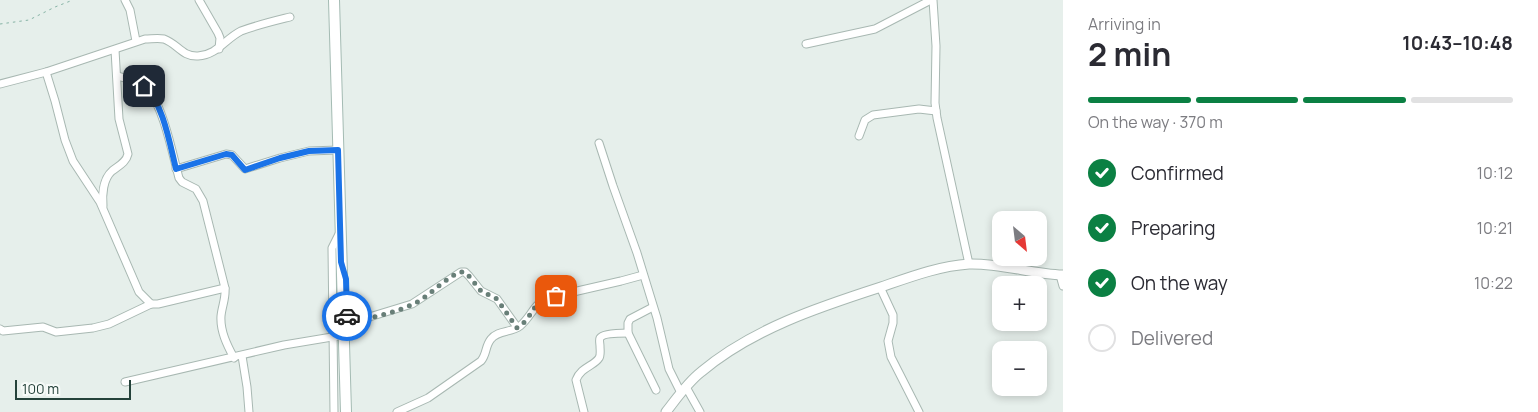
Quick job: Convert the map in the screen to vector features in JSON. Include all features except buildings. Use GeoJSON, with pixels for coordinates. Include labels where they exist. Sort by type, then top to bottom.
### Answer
{"type":"FeatureCollection","features":[{"type":"Feature","properties":{"kind":"main road"},"geometry":{"type":"LineString","coordinates":[[334,0],[342,330],[345,347],[346,412]]}},
{"type":"Feature","properties":{"kind":"street"},"geometry":{"type":"LineString","coordinates":[[125,0],[130,10],[136,42]]}},
{"type":"Feature","properties":{"kind":"street"},"geometry":{"type":"LineString","coordinates":[[199,0],[218,33],[220,38],[219,49]]}},
{"type":"Feature","properties":{"kind":"street"},"geometry":{"type":"LineString","coordinates":[[806,44],[875,28],[932,0],[936,56],[936,111],[969,264]]}},
{"type":"Feature","properties":{"kind":"street"},"geometry":{"type":"LineString","coordinates":[[0,84],[46,72],[136,42],[153,39],[166,40],[186,55],[206,56],[219,49],[227,40],[242,31],[290,17]]}},
{"type":"Feature","properties":{"kind":"street"},"geometry":{"type":"LineString","coordinates":[[104,211],[103,191],[107,177],[124,162],[128,154],[120,119],[115,50]]}},
{"type":"Feature","properties":{"kind":"street"},"geometry":{"type":"LineString","coordinates":[[46,72],[73,161],[100,202],[139,292],[151,304]]}},
{"type":"Feature","properties":{"kind":"street"},"geometry":{"type":"LineString","coordinates":[[117,76],[138,83],[149,90],[164,126],[179,178],[182,182],[196,189],[203,201],[225,288],[226,296],[221,313],[222,327],[226,342],[238,357],[247,387],[249,412]]}},
{"type":"Feature","properties":{"kind":"street"},"geometry":{"type":"LineString","coordinates":[[859,136],[865,120],[873,116],[919,109],[936,111]]}},
{"type":"Feature","properties":{"kind":"street"},"geometry":{"type":"LineString","coordinates":[[599,143],[638,253],[669,369],[700,412]]}},
{"type":"Feature","properties":{"kind":"street"},"geometry":{"type":"LineString","coordinates":[[176,169],[226,154],[232,155],[245,170],[280,158],[309,151],[338,150]]}},
{"type":"Feature","properties":{"kind":"street"},"geometry":{"type":"LineString","coordinates":[[340,231],[332,248],[351,412]]}},
{"type":"Feature","properties":{"kind":"street"},"geometry":{"type":"LineString","coordinates":[[666,412],[684,390],[713,362],[767,330],[798,316],[922,273],[969,264],[1004,266],[1062,275],[1063,286]]}},
{"type":"Feature","properties":{"kind":"street"},"geometry":{"type":"LineString","coordinates":[[125,382],[238,357],[342,330],[412,304],[460,272],[465,272],[481,291],[497,299],[517,328]]}},
{"type":"Feature","properties":{"kind":"street"},"geometry":{"type":"LineString","coordinates":[[397,412],[428,398],[481,361],[485,356],[491,339],[502,332],[517,328],[536,305],[547,298],[643,275]]}},
{"type":"Feature","properties":{"kind":"street"},"geometry":{"type":"LineString","coordinates":[[880,287],[893,316],[888,342],[891,357],[919,412]]}},
{"type":"Feature","properties":{"kind":"street"},"geometry":{"type":"LineString","coordinates":[[0,329],[3,331],[43,327],[56,332],[93,328],[109,324],[151,304],[168,302],[225,288]]}},
{"type":"Feature","properties":{"kind":"street"},"geometry":{"type":"LineString","coordinates":[[653,307],[630,319],[628,322],[628,333],[656,390]]}},
{"type":"Feature","properties":{"kind":"street"},"geometry":{"type":"LineString","coordinates":[[334,412],[342,330]]}},
{"type":"Feature","properties":{"kind":"street"},"geometry":{"type":"LineString","coordinates":[[584,412],[576,380],[578,376],[598,360],[600,356],[599,340],[601,337],[628,333]]}},
{"type":"Feature","properties":{"kind":"path"},"geometry":{"type":"LineString","coordinates":[[0,24],[29,20],[73,0]]}},
{"type":"Feature","properties":{"kind":"way so far"},"geometry":{"type":"LineString","coordinates":[[347,316],[348,324],[402,308],[419,300],[460,272],[465,272],[481,291],[497,299],[517,328],[540,301],[556,296]]}},
{"type":"Feature","properties":{"kind":"route"},"geometry":{"type":"LineString","coordinates":[[144,86],[156,101],[176,169],[226,154],[232,155],[238,160],[245,170],[280,158],[309,151],[338,150],[341,262],[346,279],[347,316]]}}]}
